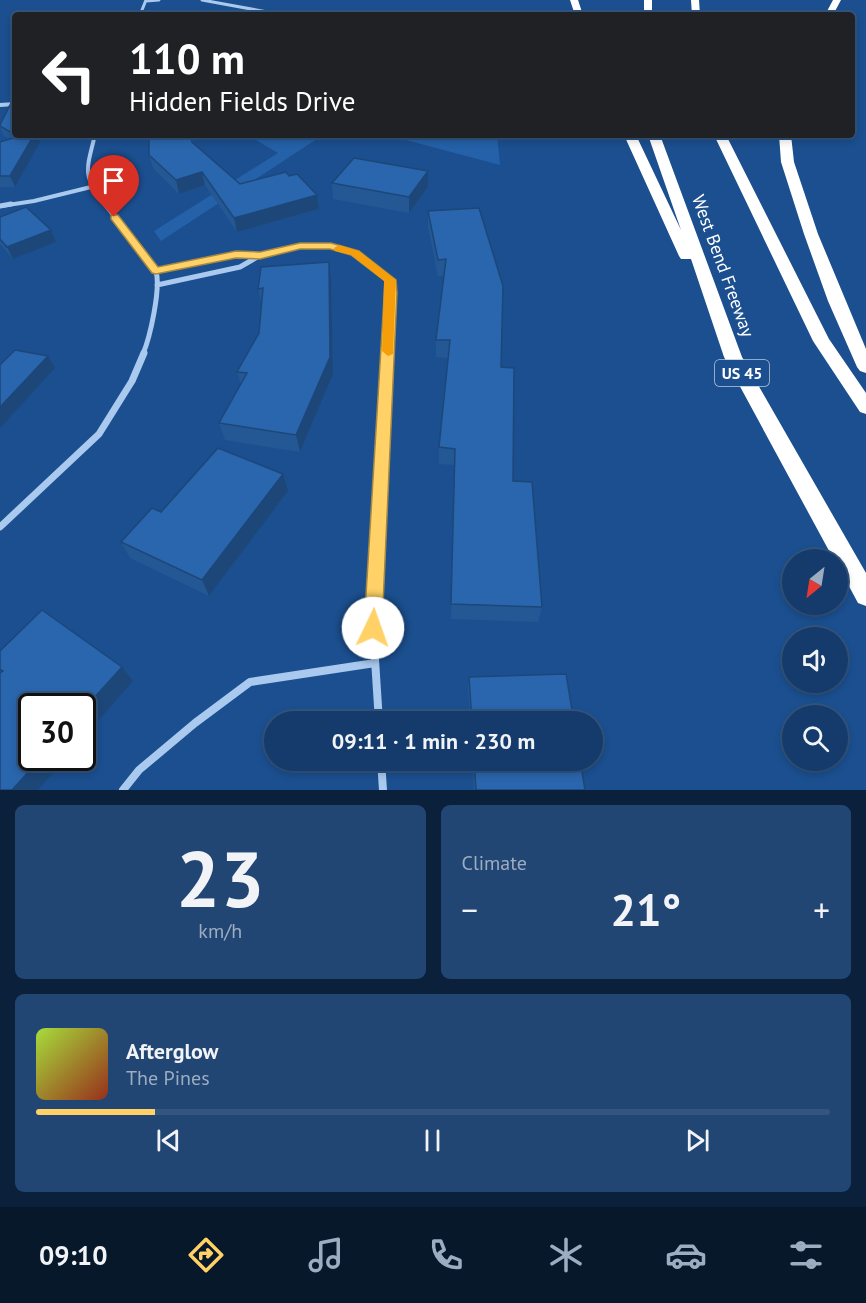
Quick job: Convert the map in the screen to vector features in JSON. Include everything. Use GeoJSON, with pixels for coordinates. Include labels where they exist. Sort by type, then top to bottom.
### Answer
{"type":"FeatureCollection","features":[{"type":"Feature","properties":{"kind":"highway"},"geometry":{"type":"LineString","coordinates":[[631,138],[733,357]]}},
{"type":"Feature","properties":{"kind":"highway","name":"West Bend Freeway"},"geometry":{"type":"LineString","coordinates":[[655,138],[733,357],[866,595]]}},
{"type":"Feature","properties":{"kind":"highway"},"geometry":{"type":"LineString","coordinates":[[721,138],[821,341],[866,407]]}},
{"type":"Feature","properties":{"kind":"highway"},"geometry":{"type":"LineString","coordinates":[[785,138],[784,149],[803,213],[848,330],[866,368]]}},
{"type":"Feature","properties":{"kind":"street"},"geometry":{"type":"LineString","coordinates":[[146,0],[159,0]]}},
{"type":"Feature","properties":{"kind":"street"},"geometry":{"type":"LineString","coordinates":[[202,0],[268,12]]}},
{"type":"Feature","properties":{"kind":"street"},"geometry":{"type":"LineString","coordinates":[[0,527],[99,434],[132,381],[150,338],[158,285],[156,270],[92,187],[87,166],[94,138]]}},
{"type":"Feature","properties":{"kind":"street"},"geometry":{"type":"LineString","coordinates":[[0,206],[34,201],[92,187]]}},
{"type":"Feature","properties":{"kind":"street"},"geometry":{"type":"LineString","coordinates":[[158,285],[240,267],[260,256],[300,246],[331,246],[355,253],[390,280],[373,628],[378,711]]}},
{"type":"Feature","properties":{"kind":"street"},"geometry":{"type":"LineString","coordinates":[[156,270],[236,255],[260,256]]}},
{"type":"Feature","properties":{"kind":"street"},"geometry":{"type":"LineString","coordinates":[[123,790],[139,771],[195,723],[250,682],[375,663]]}},
{"type":"Feature","properties":{"kind":"street"},"geometry":{"type":"LineString","coordinates":[[382,771],[383,790]]}},
{"type":"Feature","properties":{"kind":"shaded area"},"geometry":{"type":"Polygon","coordinates":[[[252,138],[318,138],[161,241],[154,231],[278,153],[252,138]]]}},
{"type":"Feature","properties":{"kind":"shaded area"},"geometry":{"type":"Polygon","coordinates":[[[398,138],[497,138],[500,165],[398,138]]]}},
{"type":"Feature","properties":{"kind":"building"},"geometry":{"type":"Polygon","coordinates":[[[12,101],[12,133],[0,125],[12,101]]]}},
{"type":"Feature","properties":{"kind":"building"},"geometry":{"type":"Polygon","coordinates":[[[13,138],[32,138],[10,176],[0,176],[0,142],[13,138]]]}},
{"type":"Feature","properties":{"kind":"building"},"geometry":{"type":"Polygon","coordinates":[[[149,138],[191,138],[192,142],[240,184],[286,172],[289,176],[297,174],[317,195],[234,218],[202,172],[176,180],[149,155],[149,138]]]}},
{"type":"Feature","properties":{"kind":"building"},"geometry":{"type":"Polygon","coordinates":[[[354,158],[428,171],[409,197],[332,183],[354,158]]]}},
{"type":"Feature","properties":{"kind":"building"},"geometry":{"type":"Polygon","coordinates":[[[26,207],[51,230],[7,247],[0,239],[0,217],[26,207]]]}},
{"type":"Feature","properties":{"kind":"building"},"geometry":{"type":"Polygon","coordinates":[[[479,208],[503,286],[501,367],[514,368],[513,481],[532,482],[542,607],[451,604],[455,449],[439,447],[450,340],[436,340],[446,259],[438,260],[428,211],[479,208]]]}},
{"type":"Feature","properties":{"kind":"building"},"geometry":{"type":"Polygon","coordinates":[[[329,262],[330,357],[296,435],[219,423],[247,373],[237,372],[259,333],[263,288],[258,289],[261,267],[329,262]]]}},
{"type":"Feature","properties":{"kind":"building"},"geometry":{"type":"Polygon","coordinates":[[[15,350],[48,356],[0,407],[0,365],[15,350]]]}},
{"type":"Feature","properties":{"kind":"building"},"geometry":{"type":"Polygon","coordinates":[[[218,448],[283,474],[202,580],[121,542],[152,508],[161,512],[218,448]]]}},
{"type":"Feature","properties":{"kind":"building"},"geometry":{"type":"Polygon","coordinates":[[[42,610],[122,667],[96,696],[96,693],[18,693],[18,771],[29,771],[12,790],[0,790],[0,673],[3,671],[0,669],[0,651],[42,610]]]}},
{"type":"Feature","properties":{"kind":"building"},"geometry":{"type":"Polygon","coordinates":[[[566,674],[572,711],[471,711],[469,677],[566,674]]]}},
{"type":"Feature","properties":{"kind":"building"},"geometry":{"type":"Polygon","coordinates":[[[475,771],[582,771],[585,790],[476,790],[475,771]]]}},
{"type":"Feature","properties":{"kind":"slow traffic"},"geometry":{"type":"LineString","coordinates":[[339,248],[355,253],[374,265],[390,280],[388,351]]}},
{"type":"Feature","properties":{"kind":"route"},"geometry":{"type":"LineString","coordinates":[[114,217],[156,270],[236,255],[260,256],[300,246],[331,246],[355,253],[374,265],[390,280],[373,628]]}}]}
